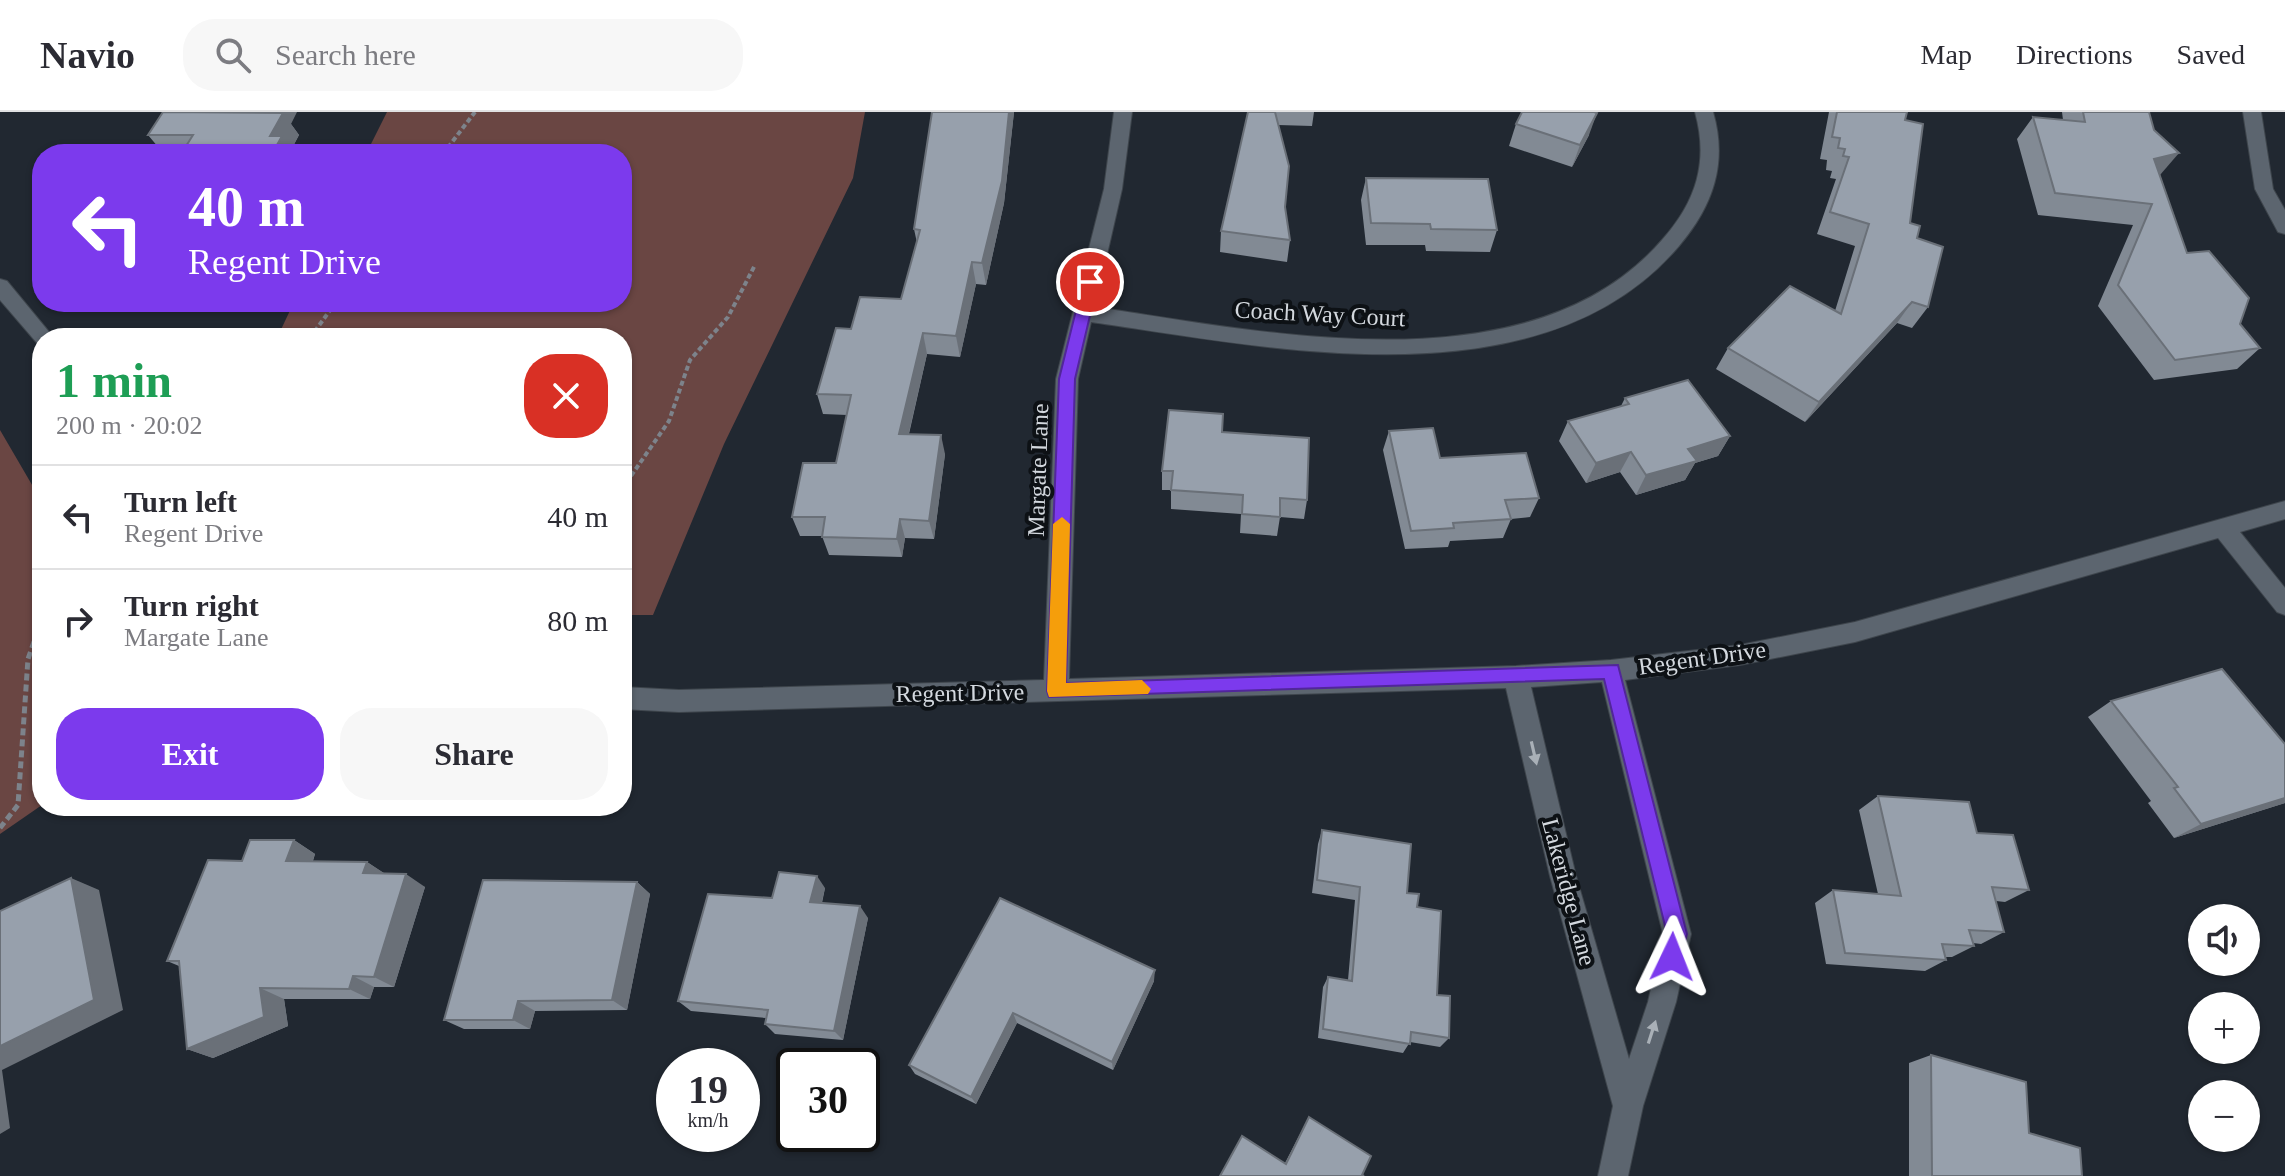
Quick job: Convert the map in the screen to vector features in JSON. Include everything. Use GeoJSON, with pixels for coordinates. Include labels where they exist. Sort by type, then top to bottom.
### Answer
{"type":"FeatureCollection","features":[{"type":"Feature","properties":{"kind":"street","name":"Margate Lane"},"geometry":{"type":"LineString","coordinates":[[1056,691],[1067,379],[1113,189],[1123,112]]}},
{"type":"Feature","properties":{"kind":"street","name":"Coach Way Court"},"geometry":{"type":"LineString","coordinates":[[1083,313],[1236,336],[1388,349],[1516,333],[1605,300],[1670,247],[1703,200],[1714,140],[1704,112]]}},
{"type":"Feature","properties":{"kind":"street"},"geometry":{"type":"LineString","coordinates":[[2252,112],[2264,189],[2285,227]]}},
{"type":"Feature","properties":{"kind":"street"},"geometry":{"type":"LineString","coordinates":[[0,286],[36,328]]}},
{"type":"Feature","properties":{"kind":"street","name":"Regent Drive"},"geometry":{"type":"LineString","coordinates":[[632,699],[679,701],[1056,691],[1516,677],[1611,671],[1740,655],[1855,632],[2285,510]]}},
{"type":"Feature","properties":{"kind":"street"},"geometry":{"type":"LineString","coordinates":[[2223,528],[2285,605]]}},
{"type":"Feature","properties":{"kind":"street","name":"Lakeridge Lane"},"geometry":{"type":"LineString","coordinates":[[1611,671],[1677,934],[1662,1002],[1628,1106],[1613,1176]]}},
{"type":"Feature","properties":{"kind":"street","name":"Lakeridge Lane"},"geometry":{"type":"LineString","coordinates":[[1516,677],[1563,876],[1628,1106]]}},
{"type":"Feature","properties":{"kind":"path"},"geometry":{"type":"LineString","coordinates":[[451,144],[475,112]]}},
{"type":"Feature","properties":{"kind":"path"},"geometry":{"type":"LineString","coordinates":[[632,475],[669,421],[690,360],[728,317],[755,265]]}},
{"type":"Feature","properties":{"kind":"path"},"geometry":{"type":"LineString","coordinates":[[0,828],[18,805],[24,766],[28,659],[32,648]]}},
{"type":"Feature","properties":{"kind":"shaded area"},"geometry":{"type":"Polygon","coordinates":[[[387,112],[865,112],[853,178],[724,444],[653,615],[632,615],[632,328],[282,328],[289,312],[632,312],[632,144],[371,144],[387,112]]]}},
{"type":"Feature","properties":{"kind":"shaded area"},"geometry":{"type":"Polygon","coordinates":[[[0,430],[32,485],[32,812],[0,834],[0,430]]]}},
{"type":"Feature","properties":{"kind":"building"},"geometry":{"type":"Polygon","coordinates":[[[163,112],[283,113],[270,136],[282,136],[278,144],[187,144],[193,135],[148,135],[163,112]]]}},
{"type":"Feature","properties":{"kind":"building"},"geometry":{"type":"Polygon","coordinates":[[[932,112],[1009,112],[1002,181],[982,263],[972,262],[956,336],[923,333],[899,434],[941,435],[929,521],[900,519],[897,539],[822,537],[825,517],[792,517],[803,463],[836,463],[851,395],[817,394],[836,328],[851,329],[860,297],[901,299],[920,230],[914,229],[932,112]]]}},
{"type":"Feature","properties":{"kind":"building"},"geometry":{"type":"Polygon","coordinates":[[[1248,112],[1275,112],[1289,166],[1285,207],[1290,240],[1221,231],[1248,112]]]}},
{"type":"Feature","properties":{"kind":"building"},"geometry":{"type":"Polygon","coordinates":[[[1522,112],[1597,113],[1580,145],[1516,124],[1522,112]]]}},
{"type":"Feature","properties":{"kind":"building"},"geometry":{"type":"Polygon","coordinates":[[[1837,112],[1907,112],[1905,120],[1923,124],[1910,223],[1920,226],[1917,238],[1943,247],[1928,307],[1912,302],[1819,402],[1728,348],[1790,286],[1841,314],[1869,224],[1830,212],[1849,157],[1843,156],[1845,149],[1838,148],[1840,138],[1832,137],[1837,112]]]}},
{"type":"Feature","properties":{"kind":"building"},"geometry":{"type":"Polygon","coordinates":[[[2083,112],[2149,112],[2154,130],[2179,153],[2154,159],[2187,253],[2209,251],[2249,298],[2240,324],[2260,348],[2175,360],[2118,285],[2152,204],[2055,193],[2033,117],[2085,122],[2083,112]]]}},
{"type":"Feature","properties":{"kind":"building"},"geometry":{"type":"Polygon","coordinates":[[[1366,178],[1488,179],[1497,230],[1431,229],[1430,224],[1371,223],[1366,178]]]}},
{"type":"Feature","properties":{"kind":"building"},"geometry":{"type":"Polygon","coordinates":[[[1688,380],[1730,436],[1688,449],[1697,461],[1646,475],[1631,452],[1596,463],[1568,421],[1629,404],[1625,398],[1688,380]]]}},
{"type":"Feature","properties":{"kind":"building"},"geometry":{"type":"Polygon","coordinates":[[[1169,410],[1223,414],[1222,432],[1309,438],[1307,500],[1280,498],[1280,517],[1242,514],[1243,495],[1171,490],[1173,471],[1162,471],[1169,410]]]}},
{"type":"Feature","properties":{"kind":"building"},"geometry":{"type":"Polygon","coordinates":[[[1433,428],[1440,458],[1526,453],[1539,498],[1505,500],[1511,519],[1453,523],[1454,528],[1411,531],[1389,431],[1433,428]]]}},
{"type":"Feature","properties":{"kind":"building"},"geometry":{"type":"Polygon","coordinates":[[[2222,669],[2285,744],[2285,798],[2201,824],[2174,788],[2178,787],[2111,701],[2222,669]]]}},
{"type":"Feature","properties":{"kind":"building"},"geometry":{"type":"Polygon","coordinates":[[[1878,796],[1969,802],[1977,833],[2013,835],[2029,890],[1992,887],[2004,932],[1969,930],[1974,946],[1942,944],[1946,960],[1845,953],[1833,890],[1901,896],[1878,796]]]}},
{"type":"Feature","properties":{"kind":"building"},"geometry":{"type":"Polygon","coordinates":[[[1322,830],[1411,844],[1407,893],[1419,894],[1417,907],[1441,911],[1437,995],[1450,996],[1449,1038],[1411,1032],[1410,1044],[1323,1029],[1328,977],[1352,981],[1360,887],[1317,880],[1322,830]]]}},
{"type":"Feature","properties":{"kind":"building"},"geometry":{"type":"Polygon","coordinates":[[[250,840],[294,840],[286,861],[367,862],[363,873],[406,874],[374,977],[353,976],[349,989],[260,988],[264,1017],[187,1049],[179,961],[167,961],[208,860],[242,861],[250,840]]]}},
{"type":"Feature","properties":{"kind":"building"},"geometry":{"type":"Polygon","coordinates":[[[779,872],[817,876],[810,902],[860,906],[834,1031],[765,1024],[768,1010],[678,1001],[708,894],[772,898],[779,872]]]}},
{"type":"Feature","properties":{"kind":"building"},"geometry":{"type":"Polygon","coordinates":[[[71,878],[94,1000],[0,1046],[0,911],[71,878]]]}},
{"type":"Feature","properties":{"kind":"building"},"geometry":{"type":"Polygon","coordinates":[[[483,880],[637,882],[612,1000],[518,1001],[513,1020],[444,1020],[483,880]]]}},
{"type":"Feature","properties":{"kind":"building"},"geometry":{"type":"Polygon","coordinates":[[[1000,898],[1155,970],[1112,1062],[1013,1013],[971,1097],[909,1065],[1000,898]]]}},
{"type":"Feature","properties":{"kind":"building"},"geometry":{"type":"Polygon","coordinates":[[[1931,1055],[2026,1082],[2029,1133],[2080,1148],[2082,1176],[1932,1176],[1931,1055]]]}},
{"type":"Feature","properties":{"kind":"building"},"geometry":{"type":"Polygon","coordinates":[[[1309,1117],[1371,1156],[1364,1176],[1220,1176],[1242,1136],[1286,1164],[1309,1117]]]}},
{"type":"Feature","properties":{"kind":"slow traffic"},"geometry":{"type":"LineString","coordinates":[[1062,524],[1056,691],[1142,689]]}},
{"type":"Feature","properties":{"kind":"route"},"geometry":{"type":"LineString","coordinates":[[1090,282],[1067,379],[1056,691],[1516,677],[1611,671],[1677,934],[1672,957]]}}]}
